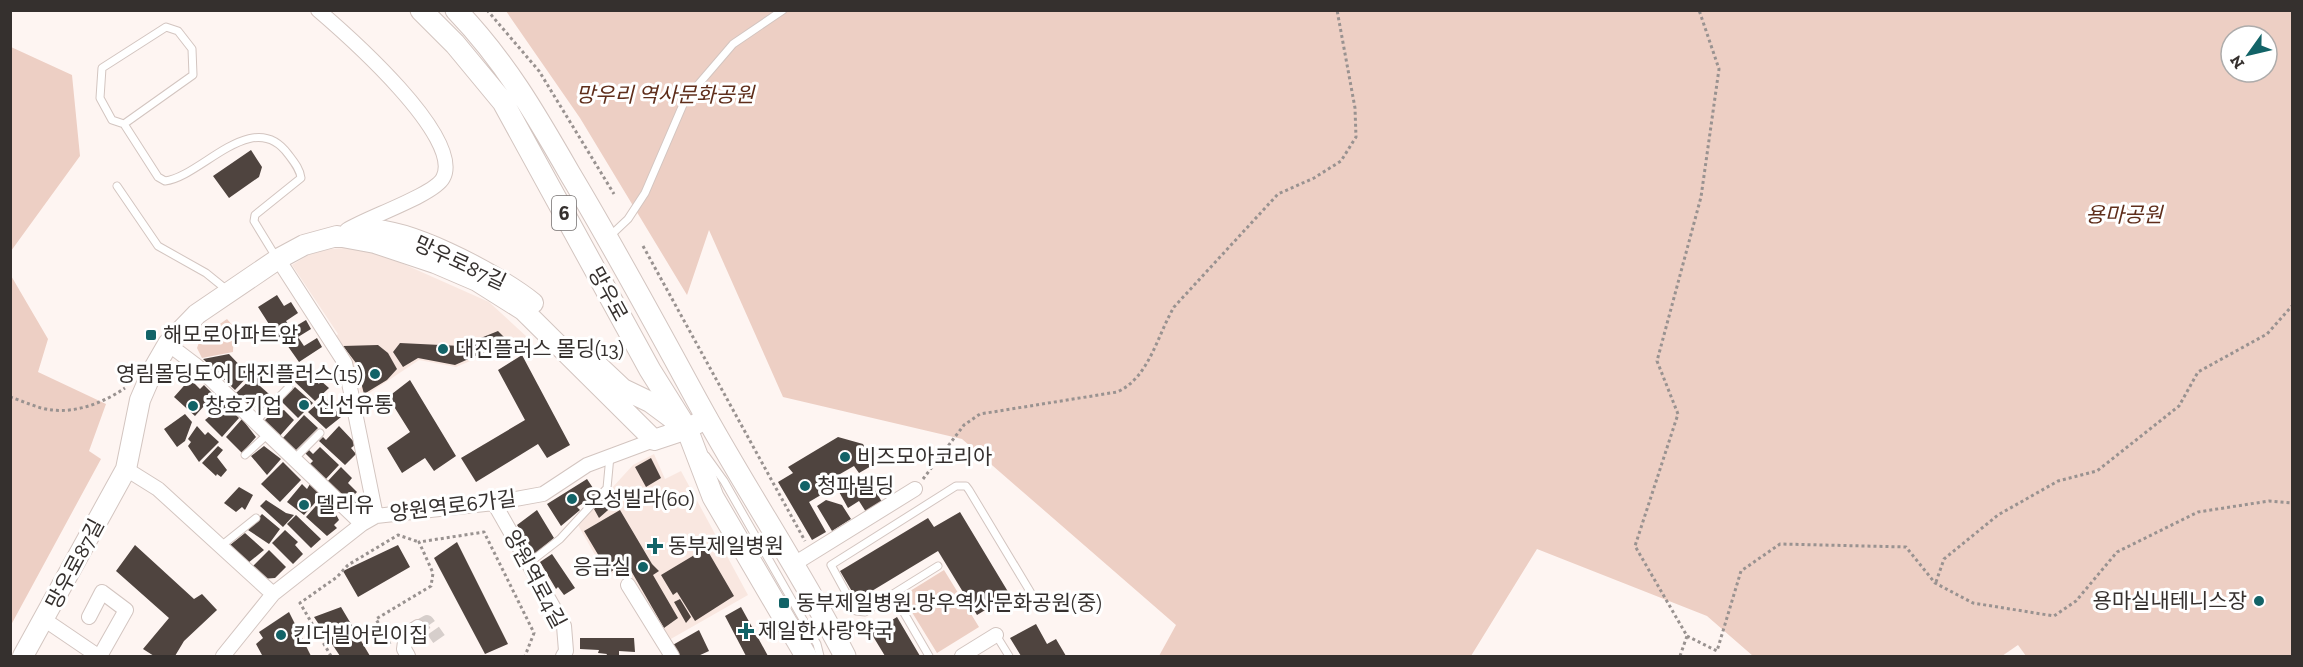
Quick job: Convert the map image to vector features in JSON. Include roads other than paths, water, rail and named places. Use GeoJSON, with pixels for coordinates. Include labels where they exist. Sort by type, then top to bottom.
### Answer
{"type":"FeatureCollection","features":[{"type":"Feature","properties":{"kind":"main road","name":"망우로"},"geometry":{"type":"LineString","coordinates":[[421,10],[455,44],[503,102],[650,369],[687,429],[713,497],[806,657]]}},
{"type":"Feature","properties":{"kind":"main road","name":"망우로"},"geometry":{"type":"LineString","coordinates":[[456,10],[489,45],[514,80],[608,238],[707,418],[794,564],[845,657]]}},
{"type":"Feature","properties":{"kind":"street"},"geometry":{"type":"LineString","coordinates":[[318,10],[358,43],[425,119],[444,154],[446,163],[444,177],[430,190],[367,218],[337,236]]}},
{"type":"Feature","properties":{"kind":"street","name":"망우로87길"},"geometry":{"type":"LineString","coordinates":[[23,657],[126,469],[140,400],[153,369],[168,344],[197,315],[278,259],[304,245],[360,229],[398,234],[498,278],[533,303],[623,389],[650,402],[687,429]]}},
{"type":"Feature","properties":{"kind":"street","name":"망우로87길"},"geometry":{"type":"LineString","coordinates":[[337,236],[375,243],[435,262],[477,281],[523,310],[654,440]]}},
{"type":"Feature","properties":{"kind":"street"},"geometry":{"type":"LineString","coordinates":[[278,259],[345,363],[376,516]]}},
{"type":"Feature","properties":{"kind":"street"},"geometry":{"type":"LineString","coordinates":[[168,344],[197,366],[362,524]]}},
{"type":"Feature","properties":{"kind":"street"},"geometry":{"type":"LineString","coordinates":[[654,440],[687,429],[707,418]]}},
{"type":"Feature","properties":{"kind":"street","name":"양원역로6가길"},"geometry":{"type":"LineString","coordinates":[[223,657],[273,594],[362,524],[376,516],[494,503],[543,494],[587,465],[654,440]]}},
{"type":"Feature","properties":{"kind":"street"},"geometry":{"type":"LineString","coordinates":[[126,469],[158,489],[273,594]]}},
{"type":"Feature","properties":{"kind":"street"},"geometry":{"type":"LineString","coordinates":[[794,564],[915,489]]}},
{"type":"Feature","properties":{"kind":"street","name":"양원역로4길"},"geometry":{"type":"LineString","coordinates":[[494,503],[564,626],[566,651],[563,657]]}},
{"type":"Feature","properties":{"kind":"street"},"geometry":{"type":"LineString","coordinates":[[628,585],[672,657]]}},
{"type":"Feature","properties":{"kind":"street"},"geometry":{"type":"LineString","coordinates":[[45,620],[99,657],[126,610],[102,592],[88,617]]}},
{"type":"Feature","properties":{"kind":"street"},"geometry":{"type":"LineString","coordinates":[[408,657],[404,649],[406,635],[418,627]]}},
{"type":"Feature","properties":{"kind":"street"},"geometry":{"type":"LineString","coordinates":[[967,655],[996,635]]}},
{"type":"Feature","properties":{"kind":"lane"},"geometry":{"type":"LineString","coordinates":[[608,238],[627,219],[645,194],[685,100],[733,44],[783,10]]}},
{"type":"Feature","properties":{"kind":"lane"},"geometry":{"type":"LineString","coordinates":[[124,124],[193,75],[192,49],[173,28],[166,27],[102,68],[100,98],[112,120],[124,124],[158,177],[165,181],[240,141],[266,139],[283,147],[298,168],[302,178],[300,183],[255,215],[254,221],[278,259]]}},
{"type":"Feature","properties":{"kind":"lane"},"geometry":{"type":"LineString","coordinates":[[117,186],[158,246],[206,273],[229,292]]}},
{"type":"Feature","properties":{"kind":"lane"},"geometry":{"type":"LineString","coordinates":[[255,422],[290,387]]}},
{"type":"Feature","properties":{"kind":"lane"},"geometry":{"type":"LineString","coordinates":[[687,429],[724,481],[817,644],[820,657]]}},
{"type":"Feature","properties":{"kind":"lane"},"geometry":{"type":"LineString","coordinates":[[294,459],[320,433]]}},
{"type":"Feature","properties":{"kind":"lane"},"geometry":{"type":"LineString","coordinates":[[245,455],[268,434]]}},
{"type":"Feature","properties":{"kind":"lane"},"geometry":{"type":"LineString","coordinates":[[529,563],[560,539],[607,488],[610,456]]}},
{"type":"Feature","properties":{"kind":"lane"},"geometry":{"type":"LineString","coordinates":[[938,566],[865,612],[856,611],[831,565],[960,484],[969,490],[1034,598]]}},
{"type":"Feature","properties":{"kind":"lane"},"geometry":{"type":"LineString","coordinates":[[221,546],[256,518]]}},
{"type":"Feature","properties":{"kind":"lane"},"geometry":{"type":"LineString","coordinates":[[893,594],[929,657]]}},
{"type":"Feature","properties":{"kind":"lane"},"geometry":{"type":"LineString","coordinates":[[832,657],[834,635]]}},
{"type":"Feature","properties":{"kind":"lane"},"geometry":{"type":"LineString","coordinates":[[996,635],[1009,657]]}},
{"type":"Feature","properties":{"kind":"tunnel"},"geometry":{"type":"LineString","coordinates":[[418,627],[427,622],[439,639]]}},
{"type":"Feature","properties":{"kind":"place","name":"해모로아파트앞"},"geometry":{"type":"Point","coordinates":[151,335]}},
{"type":"Feature","properties":{"kind":"place","name":"대진플러스 몰딩(13)"},"geometry":{"type":"Point","coordinates":[443,349]}},
{"type":"Feature","properties":{"kind":"place","name":"영림몰딩도어 대진플러스(15)"},"geometry":{"type":"Point","coordinates":[375,374]}},
{"type":"Feature","properties":{"kind":"place","name":"신선유통"},"geometry":{"type":"Point","coordinates":[304,405]}},
{"type":"Feature","properties":{"kind":"place","name":"창호기업"},"geometry":{"type":"Point","coordinates":[193,406]}},
{"type":"Feature","properties":{"kind":"place","name":"비즈모아코리아"},"geometry":{"type":"Point","coordinates":[845,457]}},
{"type":"Feature","properties":{"kind":"place","name":"청파빌딩"},"geometry":{"type":"Point","coordinates":[805,486]}},
{"type":"Feature","properties":{"kind":"place","name":"오성빌라(60)"},"geometry":{"type":"Point","coordinates":[572,499]}},
{"type":"Feature","properties":{"kind":"place","name":"델리유"},"geometry":{"type":"Point","coordinates":[304,505]}},
{"type":"Feature","properties":{"kind":"place","name":"동부제일병원"},"geometry":{"type":"Point","coordinates":[655,546]}},
{"type":"Feature","properties":{"kind":"place","name":"응급실"},"geometry":{"type":"Point","coordinates":[643,567]}},
{"type":"Feature","properties":{"kind":"place","name":"용마실내테니스장"},"geometry":{"type":"Point","coordinates":[2259,601]}},
{"type":"Feature","properties":{"kind":"place","name":"동부제일병원.망우역사문화공원(중)"},"geometry":{"type":"Point","coordinates":[784,603]}},
{"type":"Feature","properties":{"kind":"place","name":"제일한사랑약국"},"geometry":{"type":"Point","coordinates":[746,631]}},
{"type":"Feature","properties":{"kind":"place","name":"킨더빌어린이집"},"geometry":{"type":"Point","coordinates":[281,635]}},
{"type":"Feature","properties":{"kind":"park label","name":"망우리 역사문화공원"},"geometry":{"type":"Point","coordinates":[665,95]}},
{"type":"Feature","properties":{"kind":"park label","name":"용마공원"},"geometry":{"type":"Point","coordinates":[2124,215]}}]}
